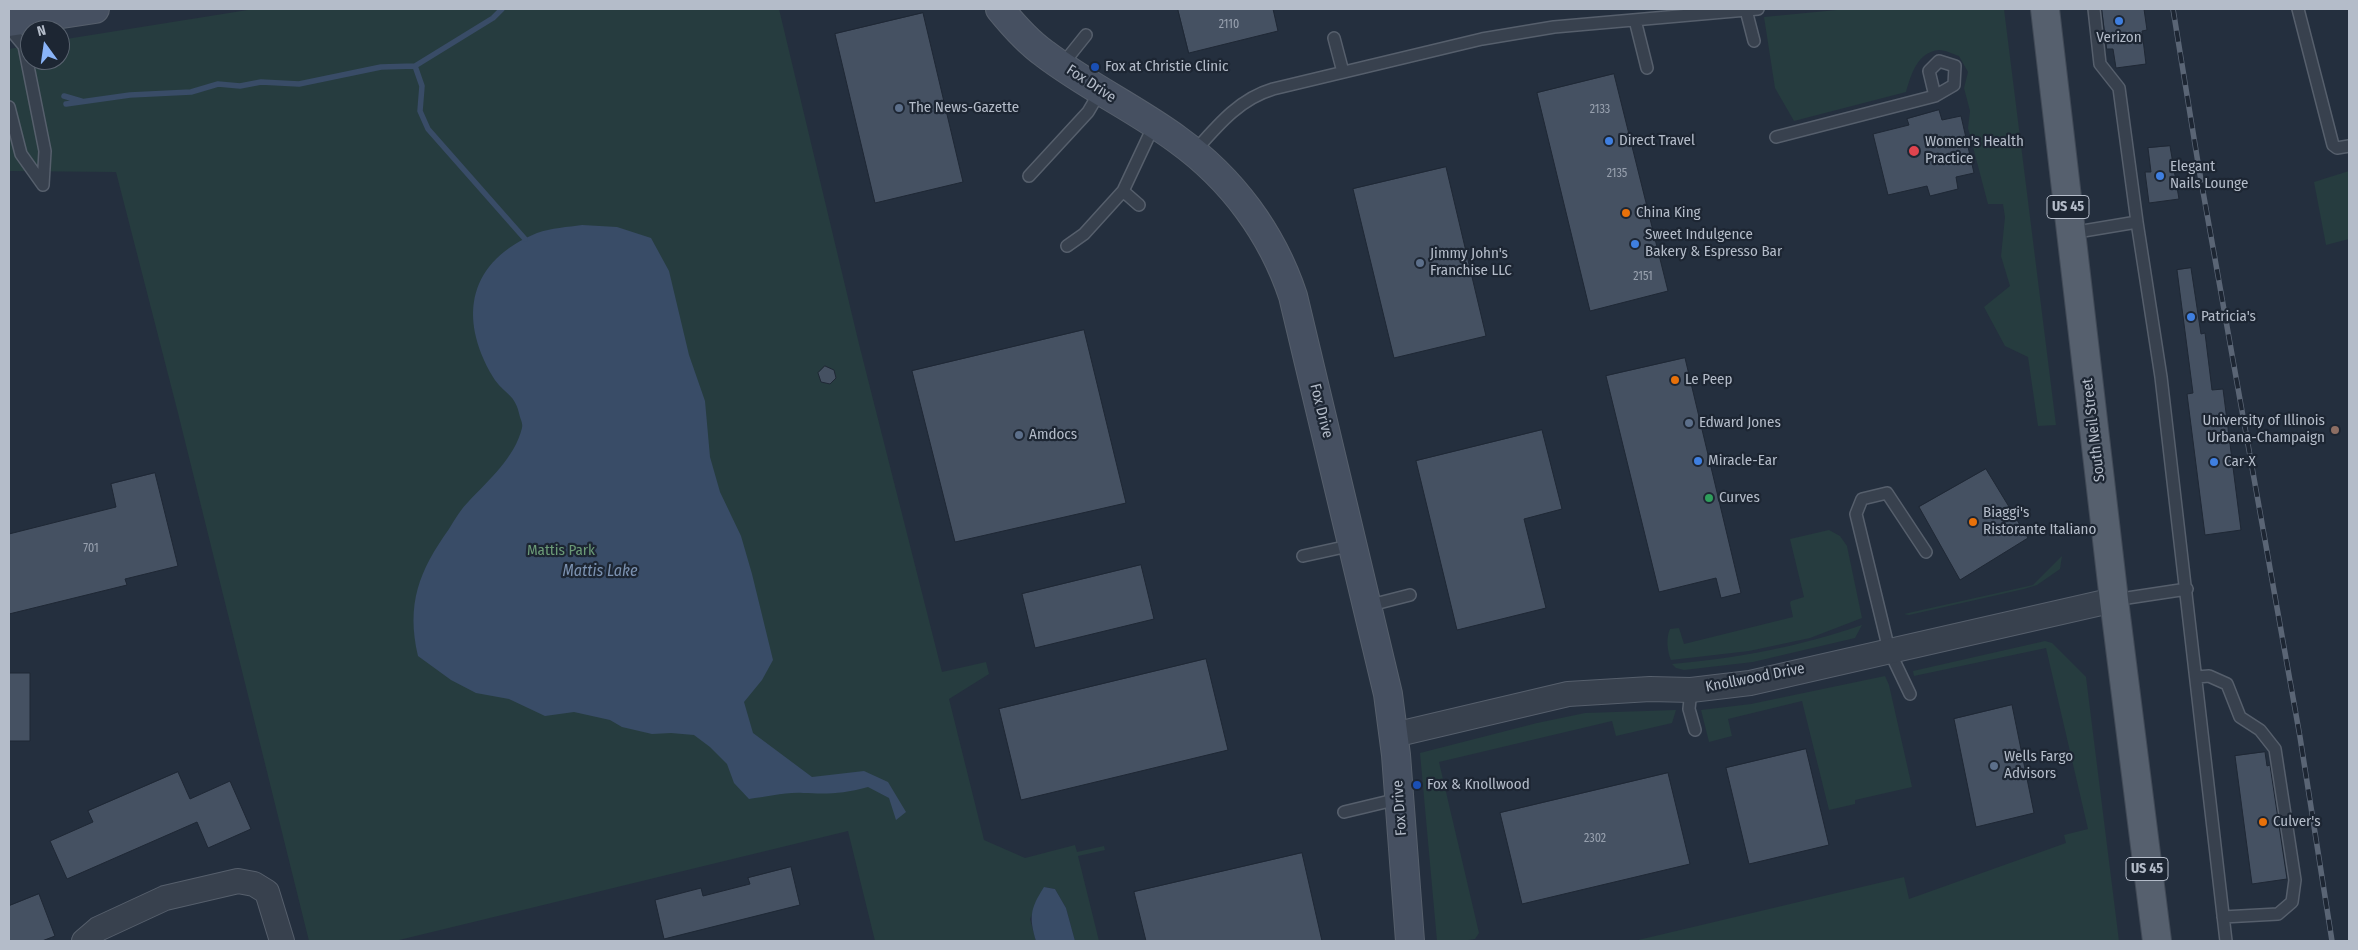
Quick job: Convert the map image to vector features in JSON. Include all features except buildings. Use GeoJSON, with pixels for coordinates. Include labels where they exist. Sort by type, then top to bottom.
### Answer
{"type":"FeatureCollection","features":[{"type":"Feature","properties":{"kind":"main road","name":"South Neil Street"},"geometry":{"type":"LineString","coordinates":[[2045,9],[2114,600],[2157,941]]}},
{"type":"Feature","properties":{"kind":"street"},"geometry":{"type":"LineString","coordinates":[[9,22],[95,9]]}},
{"type":"Feature","properties":{"kind":"street","name":"Fox Drive"},"geometry":{"type":"LineString","coordinates":[[1000,9],[1019,31],[1045,55],[1154,124],[1194,152],[1220,174],[1266,235],[1284,269],[1293,296],[1388,694],[1394,735],[1410,941]]}},
{"type":"Feature","properties":{"kind":"street","name":"Knollwood Drive"},"geometry":{"type":"LineString","coordinates":[[1394,735],[1568,694],[1650,689],[1691,690],[1750,683],[2114,600]]}},
{"type":"Feature","properties":{"kind":"street"},"geometry":{"type":"LineString","coordinates":[[84,941],[98,929],[165,898],[238,881],[254,884],[268,892],[275,940]]}},
{"type":"Feature","properties":{"kind":"lane"},"geometry":{"type":"LineString","coordinates":[[1194,152],[1240,104],[1258,93],[1482,39],[1554,27],[1758,9]]}},
{"type":"Feature","properties":{"kind":"lane"},"geometry":{"type":"LineString","coordinates":[[2094,9],[2100,64],[2119,88],[2161,377],[2187,589],[2226,941]]}},
{"type":"Feature","properties":{"kind":"lane"},"geometry":{"type":"LineString","coordinates":[[2298,9],[2333,145],[2337,148],[2349,146]]}},
{"type":"Feature","properties":{"kind":"lane"},"geometry":{"type":"LineString","coordinates":[[1746,10],[1754,41]]}},
{"type":"Feature","properties":{"kind":"lane"},"geometry":{"type":"LineString","coordinates":[[1635,20],[1647,68]]}},
{"type":"Feature","properties":{"kind":"lane"},"geometry":{"type":"LineString","coordinates":[[9,28],[24,46],[46,151],[43,185],[21,154],[9,107]]}},
{"type":"Feature","properties":{"kind":"lane"},"geometry":{"type":"LineString","coordinates":[[1062,65],[1086,35]]}},
{"type":"Feature","properties":{"kind":"lane"},"geometry":{"type":"LineString","coordinates":[[1334,38],[1343,72]]}},
{"type":"Feature","properties":{"kind":"lane"},"geometry":{"type":"LineString","coordinates":[[1029,176],[1088,112],[1101,90]]}},
{"type":"Feature","properties":{"kind":"lane"},"geometry":{"type":"LineString","coordinates":[[1776,137],[1935,96]]}},
{"type":"Feature","properties":{"kind":"lane"},"geometry":{"type":"LineString","coordinates":[[1067,246],[1084,234],[1122,191],[1154,124]]}},
{"type":"Feature","properties":{"kind":"lane"},"geometry":{"type":"LineString","coordinates":[[1122,191],[1139,206]]}},
{"type":"Feature","properties":{"kind":"lane"},"geometry":{"type":"LineString","coordinates":[[2071,232],[2137,222]]}},
{"type":"Feature","properties":{"kind":"lane"},"geometry":{"type":"LineString","coordinates":[[1910,694],[1889,650],[1856,514],[1862,499],[1887,493],[1926,552]]}},
{"type":"Feature","properties":{"kind":"lane"},"geometry":{"type":"LineString","coordinates":[[1303,556],[1353,545]]}},
{"type":"Feature","properties":{"kind":"lane"},"geometry":{"type":"LineString","coordinates":[[2114,600],[2187,589]]}},
{"type":"Feature","properties":{"kind":"lane"},"geometry":{"type":"LineString","coordinates":[[1367,606],[1410,595]]}},
{"type":"Feature","properties":{"kind":"lane"},"geometry":{"type":"LineString","coordinates":[[2197,677],[2209,676],[2227,684],[2240,717],[2260,730],[2275,749],[2295,880],[2292,902],[2278,914],[2223,918]]}},
{"type":"Feature","properties":{"kind":"lane"},"geometry":{"type":"LineString","coordinates":[[1691,690],[1688,709],[1695,730]]}},
{"type":"Feature","properties":{"kind":"lane"},"geometry":{"type":"LineString","coordinates":[[1344,812],[1398,798]]}},
{"type":"Feature","properties":{"kind":"green space","name":"Mattis Park"},"geometry":{"type":"Polygon","coordinates":[[[254,9],[779,9],[859,344],[942,672],[986,662],[989,674],[949,699],[984,840],[1025,858],[1075,845],[1077,852],[1104,846],[1105,850],[1078,856],[1099,941],[1075,941],[1066,908],[1055,889],[1045,887],[1030,919],[1036,941],[875,941],[848,831],[395,941],[309,941],[116,172],[9,171],[9,49],[20,47],[20,70],[70,70],[70,38],[254,9]]]}},
{"type":"Feature","properties":{"kind":"green space"},"geometry":{"type":"Polygon","coordinates":[[[1847,9],[2004,9],[2056,425],[2038,426],[2028,357],[2005,346],[1984,307],[2010,286],[2001,256],[2005,217],[2003,204],[1988,204],[1968,128],[1970,111],[1964,88],[1968,72],[1959,56],[1941,50],[1925,55],[1916,65],[1906,92],[1794,121],[1775,88],[1764,17],[1847,9]]]}},
{"type":"Feature","properties":{"kind":"green space"},"geometry":{"type":"Polygon","coordinates":[[[2349,171],[2349,239],[2326,245],[2314,182],[2349,171]]]}},
{"type":"Feature","properties":{"kind":"green space"},"geometry":{"type":"Polygon","coordinates":[[[1829,530],[1840,536],[1847,546],[1862,618],[1810,638],[1749,651],[1671,660],[1668,644],[1670,629],[1679,628],[1684,644],[1793,617],[1791,601],[1804,597],[1790,539],[1829,530]]]}},
{"type":"Feature","properties":{"kind":"green space"},"geometry":{"type":"Polygon","coordinates":[[[2062,556],[2060,569],[2037,585],[1909,615],[1904,614],[2033,585],[2062,556]]]}},
{"type":"Feature","properties":{"kind":"green space"},"geometry":{"type":"Polygon","coordinates":[[[1862,625],[1855,638],[1753,662],[1684,670],[1676,668],[1672,664],[1768,650],[1815,640],[1862,625]]]}},
{"type":"Feature","properties":{"kind":"green space"},"geometry":{"type":"Polygon","coordinates":[[[2045,641],[2052,643],[2086,677],[2119,941],[1634,941],[1904,877],[1909,899],[2066,843],[2064,835],[2088,829],[2046,648],[1914,676],[1913,671],[2045,641]]]}},
{"type":"Feature","properties":{"kind":"green space"},"geometry":{"type":"Polygon","coordinates":[[[1885,676],[1889,685],[1912,787],[1855,800],[1855,804],[1829,810],[1802,701],[1728,719],[1732,736],[1709,742],[1701,710],[1751,704],[1885,676]]]}},
{"type":"Feature","properties":{"kind":"green space"},"geometry":{"type":"Polygon","coordinates":[[[1676,710],[1672,723],[1616,736],[1612,721],[1439,762],[1479,933],[1475,939],[1437,941],[1420,753],[1537,723],[1585,713],[1676,710]]]}},
{"type":"Feature","properties":{"kind":"water","name":"Mattis Lake"},"geometry":{"type":"Polygon","coordinates":[[[582,225],[617,227],[651,238],[669,271],[689,355],[705,401],[710,457],[720,492],[741,536],[773,660],[762,680],[744,702],[753,733],[812,777],[864,771],[888,782],[906,812],[896,820],[889,798],[868,787],[835,793],[789,793],[749,799],[734,783],[727,764],[710,747],[694,735],[652,734],[622,727],[610,720],[574,712],[545,716],[509,699],[476,693],[451,680],[418,656],[414,620],[415,604],[423,574],[439,544],[466,504],[493,476],[514,449],[522,427],[515,403],[497,383],[482,354],[475,333],[473,312],[476,293],[484,275],[496,259],[514,245],[542,231],[582,225]]]}},
{"type":"Feature","properties":{"kind":"water"},"geometry":{"type":"Polygon","coordinates":[[[1044,887],[1055,889],[1066,908],[1075,941],[1036,941],[1032,926],[1032,913],[1033,907],[1044,887]]]}},
{"type":"Feature","properties":{"kind":"waterway"},"geometry":{"type":"LineString","coordinates":[[66,104],[130,95],[191,92],[218,84],[240,86],[261,82],[299,84],[381,67],[415,66],[493,18],[502,9]]}},
{"type":"Feature","properties":{"kind":"waterway"},"geometry":{"type":"LineString","coordinates":[[415,66],[422,86],[420,111],[428,129],[525,239]]}},
{"type":"Feature","properties":{"kind":"waterway"},"geometry":{"type":"LineString","coordinates":[[64,96],[81,101]]}},
{"type":"Feature","properties":{"kind":"railway"},"geometry":{"type":"LineString","coordinates":[[2173,9],[2199,169],[2300,737],[2332,941]]}},
{"type":"Feature","properties":{"kind":"place","name":"Verizon"},"geometry":{"type":"Point","coordinates":[2119,21]}},
{"type":"Feature","properties":{"kind":"place","name":"Fox at Christie Clinic"},"geometry":{"type":"Point","coordinates":[1095,67]}},
{"type":"Feature","properties":{"kind":"place","name":"The News-Gazette"},"geometry":{"type":"Point","coordinates":[899,108]}},
{"type":"Feature","properties":{"kind":"place","name":"Direct Travel"},"geometry":{"type":"Point","coordinates":[1609,141]}},
{"type":"Feature","properties":{"kind":"place","name":"Women's Health Practice"},"geometry":{"type":"Point","coordinates":[1914,151]}},
{"type":"Feature","properties":{"kind":"place","name":"Elegant Nails Lounge"},"geometry":{"type":"Point","coordinates":[2160,176]}},
{"type":"Feature","properties":{"kind":"place","name":"China King"},"geometry":{"type":"Point","coordinates":[1626,213]}},
{"type":"Feature","properties":{"kind":"place","name":"Sweet Indulgence Bakery & Espresso Bar"},"geometry":{"type":"Point","coordinates":[1635,244]}},
{"type":"Feature","properties":{"kind":"place","name":"Jimmy John's Franchise LLC"},"geometry":{"type":"Point","coordinates":[1420,263]}},
{"type":"Feature","properties":{"kind":"place","name":"Patricia's"},"geometry":{"type":"Point","coordinates":[2191,317]}},
{"type":"Feature","properties":{"kind":"place","name":"Le Peep"},"geometry":{"type":"Point","coordinates":[1675,380]}},
{"type":"Feature","properties":{"kind":"place","name":"Edward Jones"},"geometry":{"type":"Point","coordinates":[1689,423]}},
{"type":"Feature","properties":{"kind":"place","name":"University of Illinois Urbana-Champaign"},"geometry":{"type":"Point","coordinates":[2335,430]}},
{"type":"Feature","properties":{"kind":"place","name":"Amdocs"},"geometry":{"type":"Point","coordinates":[1019,435]}},
{"type":"Feature","properties":{"kind":"place","name":"Miracle-Ear"},"geometry":{"type":"Point","coordinates":[1698,461]}},
{"type":"Feature","properties":{"kind":"place","name":"Car-X"},"geometry":{"type":"Point","coordinates":[2214,462]}},
{"type":"Feature","properties":{"kind":"place","name":"Curves"},"geometry":{"type":"Point","coordinates":[1709,498]}},
{"type":"Feature","properties":{"kind":"place","name":"Biaggi's Ristorante Italiano"},"geometry":{"type":"Point","coordinates":[1973,522]}},
{"type":"Feature","properties":{"kind":"place","name":"Wells Fargo Advisors"},"geometry":{"type":"Point","coordinates":[1994,766]}},
{"type":"Feature","properties":{"kind":"place","name":"Fox & Knollwood"},"geometry":{"type":"Point","coordinates":[1417,785]}},
{"type":"Feature","properties":{"kind":"place","name":"Culver's"},"geometry":{"type":"Point","coordinates":[2263,822]}}]}
